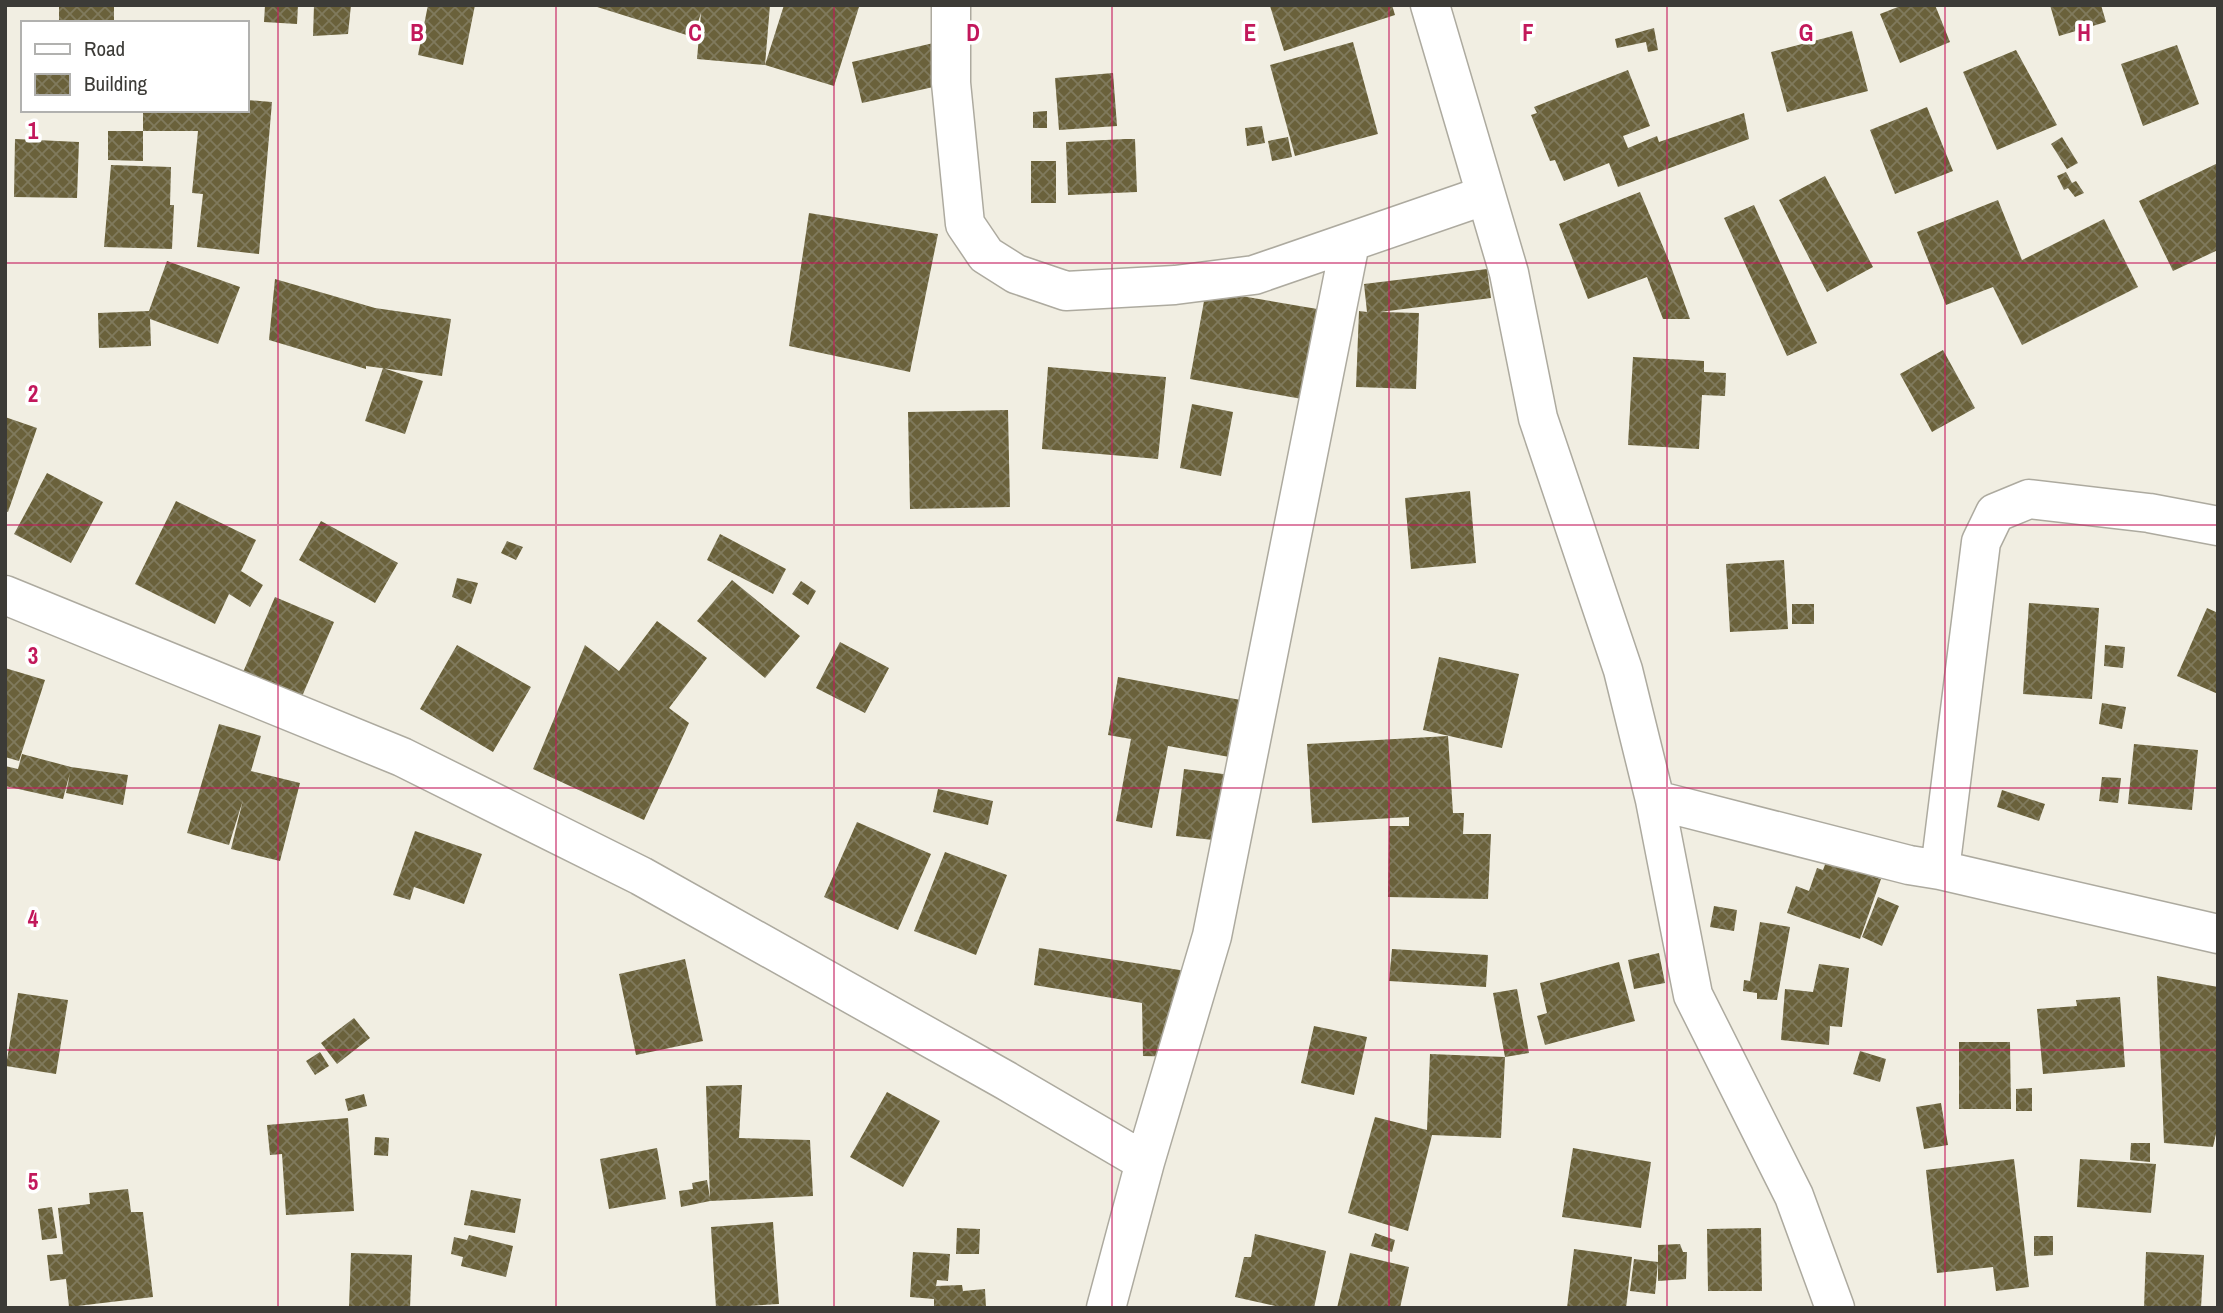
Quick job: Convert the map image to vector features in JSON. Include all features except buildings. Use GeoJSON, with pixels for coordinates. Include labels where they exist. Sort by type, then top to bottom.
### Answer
{"type":"FeatureCollection","features":[{"type":"Feature","properties":{"kind":"street"},"geometry":{"type":"LineString","coordinates":[[950,5],[951,83],[965,223],[986,255],[1016,274],[1066,291],[1175,285],[1254,275],[1486,195]]}},
{"type":"Feature","properties":{"kind":"street"},"geometry":{"type":"LineString","coordinates":[[1430,5],[1509,273],[1538,418],[1623,670],[1655,800],[1693,995],[1794,1196],[1835,1308]]}},
{"type":"Feature","properties":{"kind":"street"},"geometry":{"type":"LineString","coordinates":[[1106,1308],[1145,1161],[1212,936],[1350,243]]}},
{"type":"Feature","properties":{"kind":"street"},"geometry":{"type":"LineString","coordinates":[[1940,870],[1980,542],[1995,513],[2029,499],[2149,513],[2218,526]]}},
{"type":"Feature","properties":{"kind":"street"},"geometry":{"type":"LineString","coordinates":[[5,595],[414,763],[641,876],[1145,1161]]}},
{"type":"Feature","properties":{"kind":"street"},"geometry":{"type":"LineString","coordinates":[[1655,800],[1909,865],[2218,934]]}}]}
